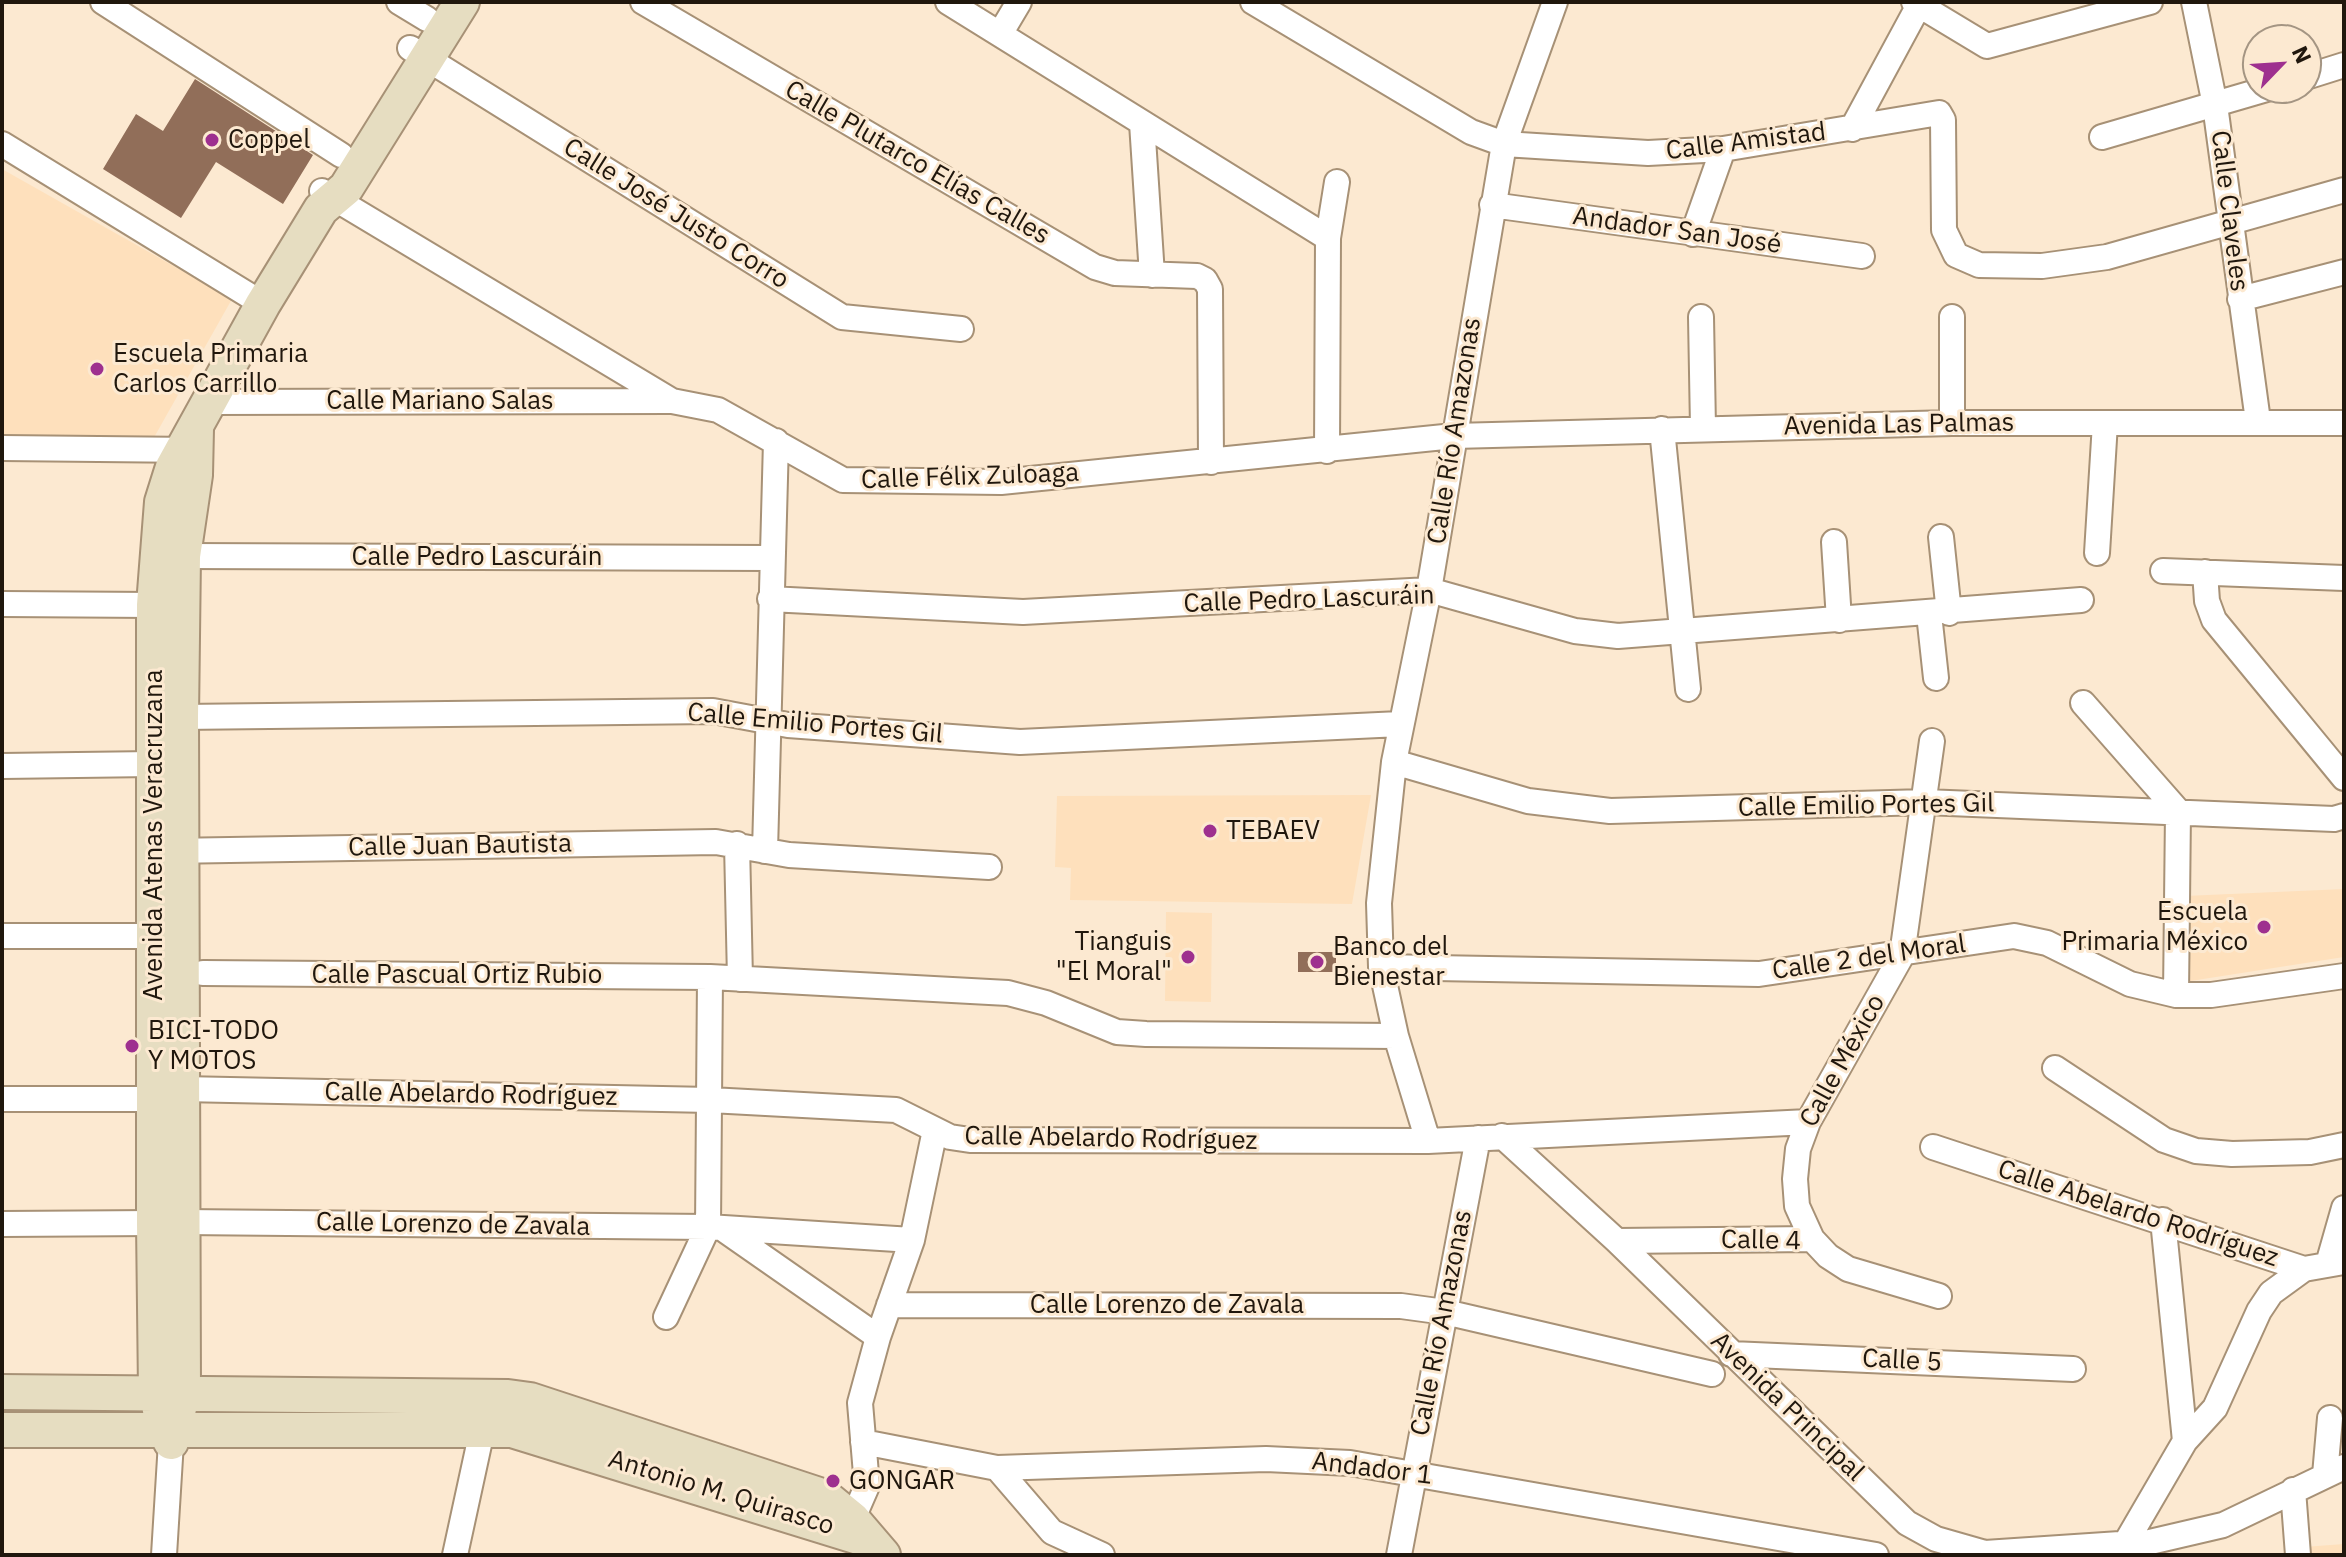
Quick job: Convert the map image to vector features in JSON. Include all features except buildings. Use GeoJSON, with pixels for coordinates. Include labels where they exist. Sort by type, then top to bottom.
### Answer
{"type":"FeatureCollection","features":[{"type":"Feature","properties":{"kind":"main road","name":"Avenida Atenas Veracruzana"},"geometry":{"type":"LineString","coordinates":[[326,200],[341,155],[420,26],[462,2]]}},
{"type":"Feature","properties":{"kind":"main road","name":"Avenida Atenas Veracruzana"},"geometry":{"type":"LineString","coordinates":[[168,851],[153,764],[154,605],[162,502],[195,431],[263,304],[326,200],[420,26]]}},
{"type":"Feature","properties":{"kind":"main road","name":"Avenida Atenas Veracruzana"},"geometry":{"type":"LineString","coordinates":[[170,1433],[168,851],[181,717],[183,556],[195,475],[195,431]]}},
{"type":"Feature","properties":{"kind":"main road","name":"Antonio M. Quirasco"},"geometry":{"type":"LineString","coordinates":[[2,1392],[170,1391],[486,1412]]}},
{"type":"Feature","properties":{"kind":"main road","name":"Antonio M. Quirasco"},"geometry":{"type":"LineString","coordinates":[[2,1430],[170,1433],[486,1412],[530,1400],[825,1497],[863,1537]]}},
{"type":"Feature","properties":{"kind":"street"},"geometry":{"type":"LineString","coordinates":[[103,2],[341,155]]}},
{"type":"Feature","properties":{"kind":"street","name":"Calle Plutarco Elías Calles"},"geometry":{"type":"LineString","coordinates":[[643,2],[1095,267],[1115,273],[1197,276],[1205,280],[1210,289],[1211,462]]}},
{"type":"Feature","properties":{"kind":"street"},"geometry":{"type":"LineString","coordinates":[[948,2],[1328,238]]}},
{"type":"Feature","properties":{"kind":"street"},"geometry":{"type":"LineString","coordinates":[[1000,34],[1019,2]]}},
{"type":"Feature","properties":{"kind":"street","name":"Calle Amistad"},"geometry":{"type":"LineString","coordinates":[[1253,2],[1471,132],[1504,144],[1648,153],[1723,149],[1939,113],[1943,120],[1944,230],[1956,255],[1979,265],[2075,263],[2230,224]]}},
{"type":"Feature","properties":{"kind":"street","name":"Calle Río Amazonas"},"geometry":{"type":"LineString","coordinates":[[1428,1141],[1396,1036],[1381,967],[1379,903],[1394,762],[1429,590],[1504,144],[1555,2]]}},
{"type":"Feature","properties":{"kind":"street"},"geometry":{"type":"LineString","coordinates":[[1852,129],[1917,4],[1987,46],[2150,2]]}},
{"type":"Feature","properties":{"kind":"street","name":"Calle Claveles"},"geometry":{"type":"LineString","coordinates":[[2194,2],[2215,105],[2258,421]]}},
{"type":"Feature","properties":{"kind":"street","name":"Calle José Justo Corro"},"geometry":{"type":"LineString","coordinates":[[420,26],[842,317],[961,329]]}},
{"type":"Feature","properties":{"kind":"street"},"geometry":{"type":"LineString","coordinates":[[2322,72],[2344,65]]}},
{"type":"Feature","properties":{"kind":"street"},"geometry":{"type":"LineString","coordinates":[[2102,137],[2242,97]]}},
{"type":"Feature","properties":{"kind":"street"},"geometry":{"type":"LineString","coordinates":[[1142,123],[1152,275]]}},
{"type":"Feature","properties":{"kind":"street"},"geometry":{"type":"LineString","coordinates":[[2,144],[263,304]]}},
{"type":"Feature","properties":{"kind":"street"},"geometry":{"type":"LineString","coordinates":[[1693,234],[1723,149]]}},
{"type":"Feature","properties":{"kind":"street"},"geometry":{"type":"LineString","coordinates":[[1327,451],[1328,238],[1337,182]]}},
{"type":"Feature","properties":{"kind":"street"},"geometry":{"type":"LineString","coordinates":[[2230,224],[2344,190]]}},
{"type":"Feature","properties":{"kind":"street","name":"Calle Félix Zuloaga"},"geometry":{"type":"LineString","coordinates":[[326,200],[672,401],[718,410],[843,480],[863,483],[1001,482],[1454,436]]}},
{"type":"Feature","properties":{"kind":"street","name":"Andador San José"},"geometry":{"type":"LineString","coordinates":[[1492,205],[1862,256]]}},
{"type":"Feature","properties":{"kind":"street"},"geometry":{"type":"LineString","coordinates":[[2240,299],[2344,272]]}},
{"type":"Feature","properties":{"kind":"street"},"geometry":{"type":"LineString","coordinates":[[1701,317],[1703,428]]}},
{"type":"Feature","properties":{"kind":"street"},"geometry":{"type":"LineString","coordinates":[[1952,317],[1952,423]]}},
{"type":"Feature","properties":{"kind":"street","name":"Calle Mariano Salas"},"geometry":{"type":"LineString","coordinates":[[2,448],[195,431],[672,401]]}},
{"type":"Feature","properties":{"kind":"street","name":"Avenida Las Palmas"},"geometry":{"type":"LineString","coordinates":[[1454,436],[1952,423],[2344,423]]}},
{"type":"Feature","properties":{"kind":"street"},"geometry":{"type":"LineString","coordinates":[[2097,553],[2105,423]]}},
{"type":"Feature","properties":{"kind":"street"},"geometry":{"type":"LineString","coordinates":[[1662,429],[1688,689]]}},
{"type":"Feature","properties":{"kind":"street"},"geometry":{"type":"LineString","coordinates":[[765,851],[776,441]]}},
{"type":"Feature","properties":{"kind":"street"},"geometry":{"type":"LineString","coordinates":[[1936,678],[1941,537]]}},
{"type":"Feature","properties":{"kind":"street"},"geometry":{"type":"LineString","coordinates":[[1834,542],[1839,620]]}},
{"type":"Feature","properties":{"kind":"street","name":"Calle Pedro Lascuráin"},"geometry":{"type":"LineString","coordinates":[[183,556],[771,558]]}},
{"type":"Feature","properties":{"kind":"street"},"geometry":{"type":"LineString","coordinates":[[2163,571],[2344,578]]}},
{"type":"Feature","properties":{"kind":"street"},"geometry":{"type":"LineString","coordinates":[[2205,572],[2207,601],[2214,620],[2344,778]]}},
{"type":"Feature","properties":{"kind":"street","name":"Calle Pedro Lascuráin"},"geometry":{"type":"LineString","coordinates":[[770,599],[1023,612],[1429,590],[1595,635],[1939,613],[2081,600]]}},
{"type":"Feature","properties":{"kind":"street"},"geometry":{"type":"LineString","coordinates":[[2,604],[154,605]]}},
{"type":"Feature","properties":{"kind":"street"},"geometry":{"type":"LineString","coordinates":[[2083,703],[2178,811],[2176,995]]}},
{"type":"Feature","properties":{"kind":"street","name":"Calle Emilio Portes Gil"},"geometry":{"type":"LineString","coordinates":[[181,717],[713,711],[767,721],[1020,742],[1400,724]]}},
{"type":"Feature","properties":{"kind":"street","name":"Calle México"},"geometry":{"type":"LineString","coordinates":[[1812,1239],[1797,1206],[1795,1179],[1798,1149],[1808,1122],[1902,955],[1932,741]]}},
{"type":"Feature","properties":{"kind":"street","name":"Calle Emilio Portes Gil"},"geometry":{"type":"LineString","coordinates":[[1394,762],[1528,801],[1610,811],[1925,802],[2334,819],[2344,816]]}},
{"type":"Feature","properties":{"kind":"street"},"geometry":{"type":"LineString","coordinates":[[2,766],[153,764]]}},
{"type":"Feature","properties":{"kind":"street"},"geometry":{"type":"LineString","coordinates":[[737,844],[740,979]]}},
{"type":"Feature","properties":{"kind":"street","name":"Calle Juan Bautista"},"geometry":{"type":"LineString","coordinates":[[168,851],[737,844],[789,855],[989,867]]}},
{"type":"Feature","properties":{"kind":"street"},"geometry":{"type":"LineString","coordinates":[[2,936],[168,936]]}},
{"type":"Feature","properties":{"kind":"street","name":"Calle 2 del Moral"},"geometry":{"type":"LineString","coordinates":[[1381,967],[1759,974],[2014,936],[2030,938],[2130,984],[2176,995],[2211,995],[2344,976]]}},
{"type":"Feature","properties":{"kind":"street","name":"Calle Pascual Ortiz Rubio"},"geometry":{"type":"LineString","coordinates":[[203,973],[710,977],[1008,993],[1029,997],[1117,1032],[1396,1036]]}},
{"type":"Feature","properties":{"kind":"street"},"geometry":{"type":"LineString","coordinates":[[666,1317],[716,1228],[710,1100],[710,977]]}},
{"type":"Feature","properties":{"kind":"street"},"geometry":{"type":"LineString","coordinates":[[2055,1068],[2164,1140],[2196,1151],[2232,1154],[2310,1152],[2344,1145]]}},
{"type":"Feature","properties":{"kind":"street","name":"Calle Abelardo Rodríguez"},"geometry":{"type":"LineString","coordinates":[[2,1099],[168,1094],[710,1100],[896,1110],[935,1130],[970,1140],[1428,1141],[1808,1122]]}},
{"type":"Feature","properties":{"kind":"street"},"geometry":{"type":"LineString","coordinates":[[863,1537],[867,1486],[860,1403],[878,1337],[912,1240],[935,1130]]}},
{"type":"Feature","properties":{"kind":"street","name":"Avenida Principal"},"geometry":{"type":"LineString","coordinates":[[1502,1136],[1617,1241],[1907,1523],[1936,1539],[1984,1554],[2125,1544],[2150,1549],[2223,1525],[2334,1471]]}},
{"type":"Feature","properties":{"kind":"street","name":"Calle Río Amazonas"},"geometry":{"type":"LineString","coordinates":[[1399,1555],[1478,1138]]}},
{"type":"Feature","properties":{"kind":"street","name":"Calle Abelardo Rodríguez"},"geometry":{"type":"LineString","coordinates":[[1933,1147],[2163,1220],[2304,1269],[2336,1263]]}},
{"type":"Feature","properties":{"kind":"street"},"geometry":{"type":"LineString","coordinates":[[2336,1263],[2344,1208]]}},
{"type":"Feature","properties":{"kind":"street"},"geometry":{"type":"LineString","coordinates":[[2163,1220],[2185,1441]]}},
{"type":"Feature","properties":{"kind":"street","name":"Calle Lorenzo de Zavala"},"geometry":{"type":"LineString","coordinates":[[2,1224],[168,1222],[716,1228],[912,1240]]}},
{"type":"Feature","properties":{"kind":"street"},"geometry":{"type":"LineString","coordinates":[[716,1228],[878,1337]]}},
{"type":"Feature","properties":{"kind":"street","name":"Calle 4"},"geometry":{"type":"LineString","coordinates":[[1617,1241],[1812,1239],[1828,1256],[1848,1269],[1939,1296]]}},
{"type":"Feature","properties":{"kind":"street"},"geometry":{"type":"LineString","coordinates":[[2125,1544],[2185,1441],[2215,1408],[2265,1302],[2284,1281],[2304,1269]]}},
{"type":"Feature","properties":{"kind":"street","name":"Calle Lorenzo de Zavala"},"geometry":{"type":"LineString","coordinates":[[889,1305],[1401,1306],[1445,1312],[1712,1374]]}},
{"type":"Feature","properties":{"kind":"street","name":"Calle 5"},"geometry":{"type":"LineString","coordinates":[[1731,1354],[2073,1369]]}},
{"type":"Feature","properties":{"kind":"street"},"geometry":{"type":"LineString","coordinates":[[455,1555],[486,1412]]}},
{"type":"Feature","properties":{"kind":"street"},"geometry":{"type":"LineString","coordinates":[[2330,1418],[2334,1471]]}},
{"type":"Feature","properties":{"kind":"street","name":"Avenida Atenas Veracruzana"},"geometry":{"type":"LineString","coordinates":[[164,1555],[170,1433]]}},
{"type":"Feature","properties":{"kind":"street","name":"Andador 1"},"geometry":{"type":"LineString","coordinates":[[863,1442],[997,1468],[1266,1459],[1350,1463],[1876,1555]]}},
{"type":"Feature","properties":{"kind":"street"},"geometry":{"type":"LineString","coordinates":[[997,1468],[1069,1555]]}},
{"type":"Feature","properties":{"kind":"street"},"geometry":{"type":"LineString","coordinates":[[2293,1490],[2298,1555]]}},
{"type":"Feature","properties":{"kind":"street"},"geometry":{"type":"LineString","coordinates":[[1052,1532],[1102,1555]]}},
{"type":"Feature","properties":{"kind":"shaded area","name":"Escuela Primaria Carlos Carrillo"},"geometry":{"type":"Polygon","coordinates":[[[2,169],[232,299],[152,441],[2,439],[2,169]]]}},
{"type":"Feature","properties":{"kind":"shaded area","name":"TEBAEV"},"geometry":{"type":"Polygon","coordinates":[[[1371,795],[1352,904],[1070,900],[1071,868],[1055,867],[1057,796],[1371,795]]]}},
{"type":"Feature","properties":{"kind":"shaded area","name":"Escuela Primaria México"},"geometry":{"type":"Polygon","coordinates":[[[2344,889],[2344,957],[2184,982],[2185,896],[2344,889]]]}},
{"type":"Feature","properties":{"kind":"shaded area","name":"Tianguis \"El Moral\""},"geometry":{"type":"Polygon","coordinates":[[[1166,912],[1212,913],[1211,1002],[1165,1001],[1166,912]]]}},
{"type":"Feature","properties":{"kind":"shaded area"},"geometry":{"type":"Polygon","coordinates":[[[2,1408],[143,1408],[143,1425],[2,1424],[2,1408]]]}},
{"type":"Feature","properties":{"kind":"shaded area"},"geometry":{"type":"Polygon","coordinates":[[[2344,1544],[2344,1555],[2304,1555],[2304,1547],[2344,1544]]]}},
{"type":"Feature","properties":{"kind":"place","name":"Coppel"},"geometry":{"type":"Point","coordinates":[212,140]}},
{"type":"Feature","properties":{"kind":"place","name":"Escuela Primaria Carlos Carrillo"},"geometry":{"type":"Point","coordinates":[97,369]}},
{"type":"Feature","properties":{"kind":"place","name":"TEBAEV"},"geometry":{"type":"Point","coordinates":[1210,831]}},
{"type":"Feature","properties":{"kind":"place","name":"Escuela Primaria México"},"geometry":{"type":"Point","coordinates":[2264,927]}},
{"type":"Feature","properties":{"kind":"place","name":"Tianguis \"El Moral\""},"geometry":{"type":"Point","coordinates":[1188,957]}},
{"type":"Feature","properties":{"kind":"place","name":"Banco del Bienestar"},"geometry":{"type":"Point","coordinates":[1317,962]}},
{"type":"Feature","properties":{"kind":"place","name":"BICI-TODO Y MOTOS"},"geometry":{"type":"Point","coordinates":[132,1046]}},
{"type":"Feature","properties":{"kind":"place","name":"GONGAR"},"geometry":{"type":"Point","coordinates":[833,1481]}}]}
